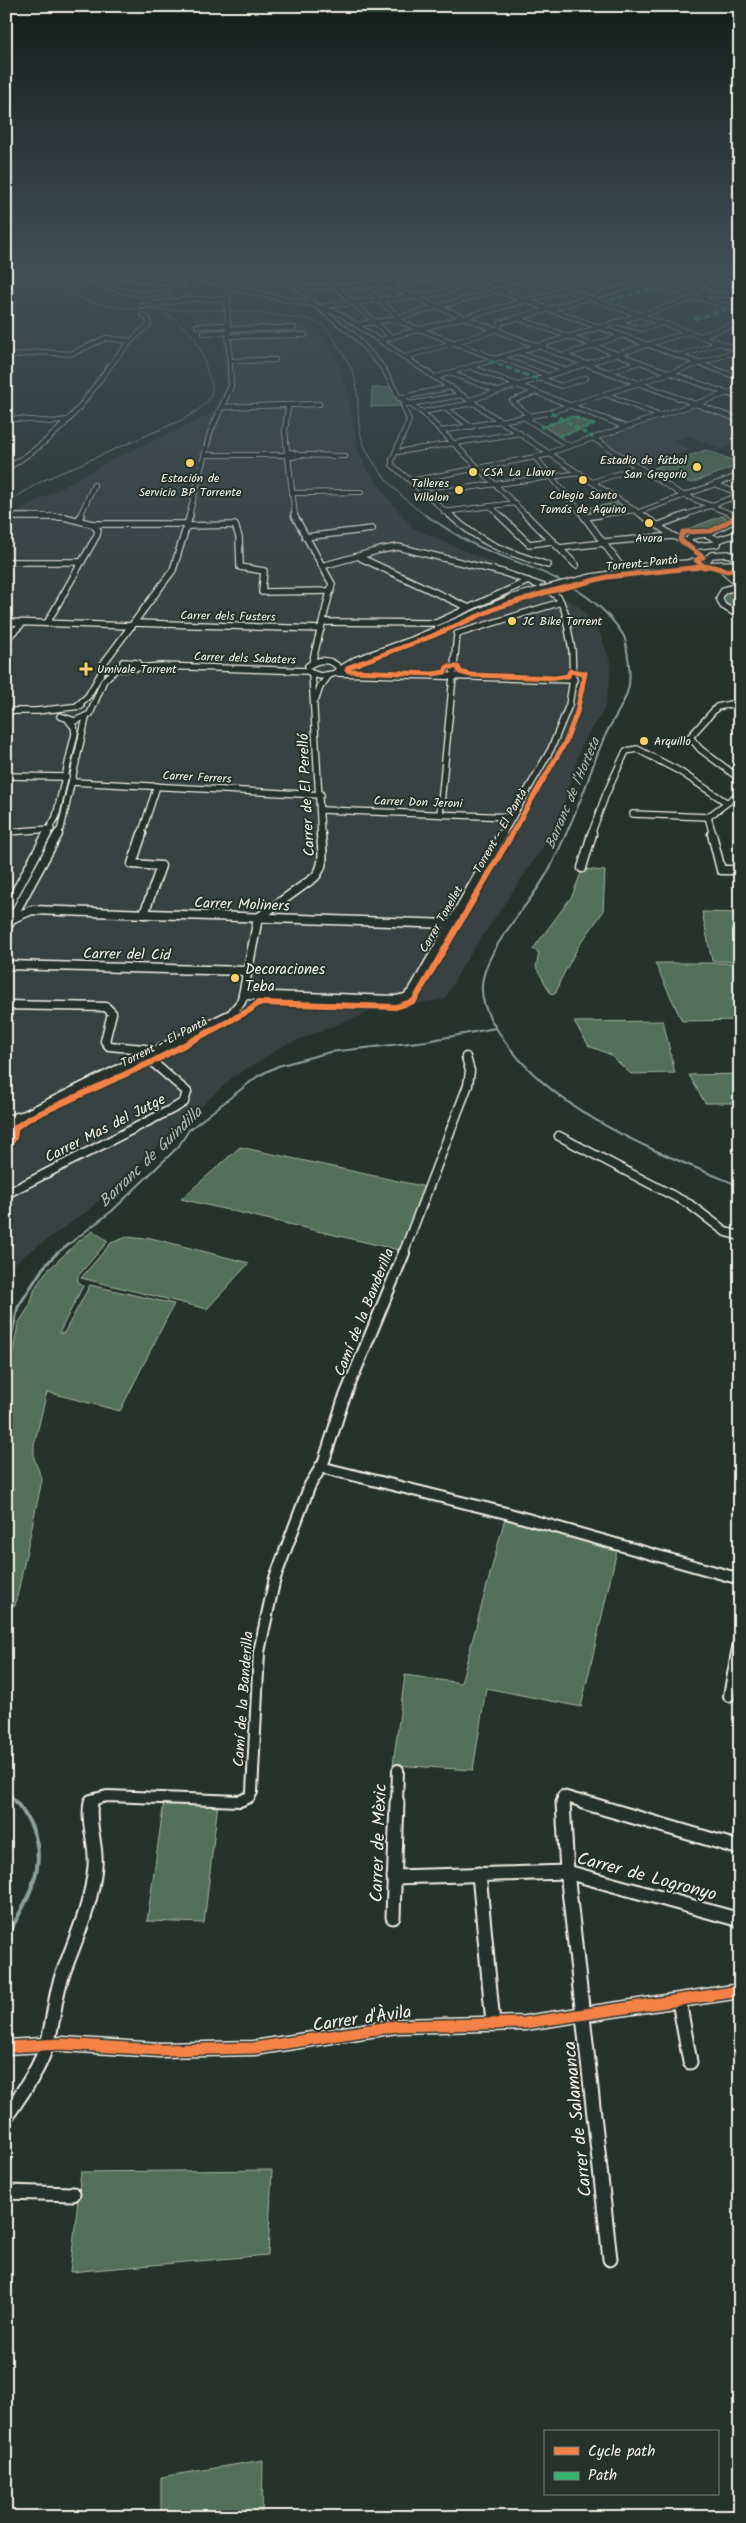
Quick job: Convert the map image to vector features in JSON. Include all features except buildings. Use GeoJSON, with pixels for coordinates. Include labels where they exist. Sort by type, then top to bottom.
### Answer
{"type":"FeatureCollection","features":[{"type":"Feature","properties":{"kind":"main road"},"geometry":{"type":"LineString","coordinates":[[732,576],[732,568],[738,561]]}},
{"type":"Feature","properties":{"kind":"main road"},"geometry":{"type":"LineString","coordinates":[[718,566],[740,584]]}},
{"type":"Feature","properties":{"kind":"street"},"geometry":{"type":"LineString","coordinates":[[6,469],[45,442],[68,420],[93,390]]}},
{"type":"Feature","properties":{"kind":"street"},"geometry":{"type":"LineString","coordinates":[[77,706],[88,696],[104,668],[103,664],[173,571],[187,525],[210,433],[230,390]]}},
{"type":"Feature","properties":{"kind":"street"},"geometry":{"type":"LineString","coordinates":[[395,390],[409,420],[392,465],[427,494],[460,526],[489,545],[548,566]]}},
{"type":"Feature","properties":{"kind":"street"},"geometry":{"type":"LineString","coordinates":[[399,397],[442,390]]}},
{"type":"Feature","properties":{"kind":"street"},"geometry":{"type":"LineString","coordinates":[[454,390],[673,536],[702,547],[709,558],[718,566]]}},
{"type":"Feature","properties":{"kind":"street"},"geometry":{"type":"LineString","coordinates":[[493,390],[498,392]]}},
{"type":"Feature","properties":{"kind":"street"},"geometry":{"type":"LineString","coordinates":[[422,412],[472,401],[504,390]]}},
{"type":"Feature","properties":{"kind":"street"},"geometry":{"type":"LineString","coordinates":[[530,390],[626,427]]}},
{"type":"Feature","properties":{"kind":"street"},"geometry":{"type":"LineString","coordinates":[[441,431],[528,417],[571,406],[618,390]]}},
{"type":"Feature","properties":{"kind":"street"},"geometry":{"type":"LineString","coordinates":[[657,390],[740,420]]}},
{"type":"Feature","properties":{"kind":"street"},"geometry":{"type":"LineString","coordinates":[[715,390],[740,398]]}},
{"type":"Feature","properties":{"kind":"street"},"geometry":{"type":"LineString","coordinates":[[411,481],[550,453],[740,390]]}},
{"type":"Feature","properties":{"kind":"street"},"geometry":{"type":"LineString","coordinates":[[536,392],[512,401],[528,417],[569,446]]}},
{"type":"Feature","properties":{"kind":"street"},"geometry":{"type":"LineString","coordinates":[[605,394],[660,416]]}},
{"type":"Feature","properties":{"kind":"street"},"geometry":{"type":"LineString","coordinates":[[402,405],[462,395]]}},
{"type":"Feature","properties":{"kind":"street"},"geometry":{"type":"LineString","coordinates":[[399,397],[422,412],[576,565]]}},
{"type":"Feature","properties":{"kind":"street"},"geometry":{"type":"LineString","coordinates":[[222,407],[319,404]]}},
{"type":"Feature","properties":{"kind":"street"},"geometry":{"type":"LineString","coordinates":[[16,517],[79,519],[92,524],[235,524],[239,537],[240,566],[264,571],[262,592],[331,591],[332,584],[294,515],[287,455],[288,406]]}},
{"type":"Feature","properties":{"kind":"street"},"geometry":{"type":"LineString","coordinates":[[445,408],[471,426]]}},
{"type":"Feature","properties":{"kind":"street"},"geometry":{"type":"LineString","coordinates":[[6,418],[53,422],[68,420]]}},
{"type":"Feature","properties":{"kind":"street"},"geometry":{"type":"LineString","coordinates":[[287,428],[296,455],[290,480]]}},
{"type":"Feature","properties":{"kind":"street"},"geometry":{"type":"LineString","coordinates":[[396,452],[520,433]]}},
{"type":"Feature","properties":{"kind":"street"},"geometry":{"type":"LineString","coordinates":[[593,438],[685,496],[740,518]]}},
{"type":"Feature","properties":{"kind":"street"},"geometry":{"type":"LineString","coordinates":[[205,455],[345,456]]}},
{"type":"Feature","properties":{"kind":"street"},"geometry":{"type":"LineString","coordinates":[[535,457],[585,517],[622,568],[688,564],[723,554],[732,555],[738,561]]}},
{"type":"Feature","properties":{"kind":"street"},"geometry":{"type":"LineString","coordinates":[[593,482],[638,467]]}},
{"type":"Feature","properties":{"kind":"street"},"geometry":{"type":"LineString","coordinates":[[427,494],[580,473]]}},
{"type":"Feature","properties":{"kind":"street"},"geometry":{"type":"LineString","coordinates":[[585,517],[637,511],[685,496],[740,475]]}},
{"type":"Feature","properties":{"kind":"street"},"geometry":{"type":"LineString","coordinates":[[715,484],[740,494]]}},
{"type":"Feature","properties":{"kind":"street"},"geometry":{"type":"LineString","coordinates":[[79,519],[94,486]]}},
{"type":"Feature","properties":{"kind":"street"},"geometry":{"type":"LineString","coordinates":[[291,493],[361,492]]}},
{"type":"Feature","properties":{"kind":"street"},"geometry":{"type":"LineString","coordinates":[[559,548],[663,528],[740,494]]}},
{"type":"Feature","properties":{"kind":"street"},"geometry":{"type":"LineString","coordinates":[[444,512],[515,503]]}},
{"type":"Feature","properties":{"kind":"street"},"geometry":{"type":"LineString","coordinates":[[491,506],[529,544],[553,541]]}},
{"type":"Feature","properties":{"kind":"street"},"geometry":{"type":"LineString","coordinates":[[663,528],[678,534],[707,534],[718,531],[726,522],[740,518]]}},
{"type":"Feature","properties":{"kind":"street"},"geometry":{"type":"LineString","coordinates":[[48,623],[98,535],[96,527],[92,524]]}},
{"type":"Feature","properties":{"kind":"street"},"geometry":{"type":"LineString","coordinates":[[305,537],[372,530]]}},
{"type":"Feature","properties":{"kind":"street"},"geometry":{"type":"LineString","coordinates":[[702,547],[740,533]]}},
{"type":"Feature","properties":{"kind":"street"},"geometry":{"type":"LineString","coordinates":[[688,541],[689,538],[696,534]]}},
{"type":"Feature","properties":{"kind":"street"},"geometry":{"type":"LineString","coordinates":[[707,534],[718,542]]}},
{"type":"Feature","properties":{"kind":"street"},"geometry":{"type":"LineString","coordinates":[[603,541],[673,536]]}},
{"type":"Feature","properties":{"kind":"street"},"geometry":{"type":"LineString","coordinates":[[718,542],[718,550],[723,554]]}},
{"type":"Feature","properties":{"kind":"street"},"geometry":{"type":"LineString","coordinates":[[322,566],[343,564],[388,548],[398,547],[528,581],[554,593],[561,602],[457,634],[440,814]]}},
{"type":"Feature","properties":{"kind":"street"},"geometry":{"type":"LineString","coordinates":[[361,558],[469,608]]}},
{"type":"Feature","properties":{"kind":"street"},"geometry":{"type":"LineString","coordinates":[[691,566],[709,558]]}},
{"type":"Feature","properties":{"kind":"street"},"geometry":{"type":"LineString","coordinates":[[316,699],[320,687],[329,675],[355,660],[437,630],[511,598],[592,577],[691,566],[718,566],[738,561]]}},
{"type":"Feature","properties":{"kind":"street"},"geometry":{"type":"LineString","coordinates":[[6,562],[81,562]]}},
{"type":"Feature","properties":{"kind":"street","name":"Carrer dels Fusters"},"geometry":{"type":"LineString","coordinates":[[6,622],[133,625],[429,624],[528,581]]}},
{"type":"Feature","properties":{"kind":"street"},"geometry":{"type":"LineString","coordinates":[[740,584],[721,592],[719,598],[723,606],[740,616]]}},
{"type":"Feature","properties":{"kind":"street","name":"Carrer de El Perelló"},"geometry":{"type":"LineString","coordinates":[[258,918],[321,870],[324,862],[316,699],[310,669],[331,591]]}},
{"type":"Feature","properties":{"kind":"street","name":"Carrer Tonellet"},"geometry":{"type":"LineString","coordinates":[[243,994],[396,1000],[406,998],[413,991],[565,721],[573,693],[575,671],[568,622],[561,602]]}},
{"type":"Feature","properties":{"kind":"street"},"geometry":{"type":"LineString","coordinates":[[6,644],[11,634],[23,623]]}},
{"type":"Feature","properties":{"kind":"street"},"geometry":{"type":"LineString","coordinates":[[318,640],[321,653],[338,670],[453,677],[574,680]]}},
{"type":"Feature","properties":{"kind":"street"},"geometry":{"type":"LineString","coordinates":[[6,929],[61,828],[73,782],[86,718],[90,714],[90,710],[104,680],[125,666],[121,661],[117,647]]}},
{"type":"Feature","properties":{"kind":"street"},"geometry":{"type":"LineString","coordinates":[[310,669],[330,662],[355,660]]}},
{"type":"Feature","properties":{"kind":"street","name":"Carrer dels Sabaters"},"geometry":{"type":"LineString","coordinates":[[107,661],[310,669]]}},
{"type":"Feature","properties":{"kind":"street","name":"Carrer dels Sabaters"},"geometry":{"type":"LineString","coordinates":[[104,668],[119,669],[143,666],[310,669]]}},
{"type":"Feature","properties":{"kind":"street"},"geometry":{"type":"LineString","coordinates":[[310,669],[329,675]]}},
{"type":"Feature","properties":{"kind":"street"},"geometry":{"type":"LineString","coordinates":[[740,702],[717,707],[690,737],[700,749],[740,778]]}},
{"type":"Feature","properties":{"kind":"street"},"geometry":{"type":"LineString","coordinates":[[6,711],[63,709],[77,706],[90,710]]}},
{"type":"Feature","properties":{"kind":"street"},"geometry":{"type":"LineString","coordinates":[[60,716],[63,709]]}},
{"type":"Feature","properties":{"kind":"street"},"geometry":{"type":"LineString","coordinates":[[6,716],[60,716],[69,721],[74,727],[75,733],[66,777],[50,829],[6,910]]}},
{"type":"Feature","properties":{"kind":"street"},"geometry":{"type":"LineString","coordinates":[[69,721],[86,718]]}},
{"type":"Feature","properties":{"kind":"street"},"geometry":{"type":"LineString","coordinates":[[582,868],[590,835],[617,767],[626,751],[633,748],[679,771],[726,802]]}},
{"type":"Feature","properties":{"kind":"street"},"geometry":{"type":"LineString","coordinates":[[6,776],[66,777]]}},
{"type":"Feature","properties":{"kind":"street","name":"Carrer Ferrers"},"geometry":{"type":"LineString","coordinates":[[73,782],[321,795]]}},
{"type":"Feature","properties":{"kind":"street"},"geometry":{"type":"LineString","coordinates":[[144,914],[161,866],[132,864],[157,786]]}},
{"type":"Feature","properties":{"kind":"street"},"geometry":{"type":"LineString","coordinates":[[633,814],[708,817],[726,802],[740,794]]}},
{"type":"Feature","properties":{"kind":"street","name":"Carrer Don Jeroni"},"geometry":{"type":"LineString","coordinates":[[322,810],[512,817]]}},
{"type":"Feature","properties":{"kind":"street"},"geometry":{"type":"LineString","coordinates":[[708,817],[721,870],[740,870]]}},
{"type":"Feature","properties":{"kind":"street"},"geometry":{"type":"LineString","coordinates":[[6,832],[50,829]]}},
{"type":"Feature","properties":{"kind":"street"},"geometry":{"type":"LineString","coordinates":[[21,902],[32,910]]}},
{"type":"Feature","properties":{"kind":"street","name":"Carrer Moliners"},"geometry":{"type":"LineString","coordinates":[[11,919],[32,910],[451,924]]}},
{"type":"Feature","properties":{"kind":"street"},"geometry":{"type":"LineString","coordinates":[[6,1120],[25,1115],[231,1014],[240,1002],[243,994],[258,918]]}},
{"type":"Feature","properties":{"kind":"street","name":"Carrer del Cid"},"geometry":{"type":"LineString","coordinates":[[6,965],[248,971]]}},
{"type":"Feature","properties":{"kind":"street"},"geometry":{"type":"LineString","coordinates":[[6,1005],[106,1007],[112,1012],[105,1041],[109,1046],[144,1049],[148,1054]]}},
{"type":"Feature","properties":{"kind":"street","name":"Carrer Mas del Jutge"},"geometry":{"type":"LineString","coordinates":[[6,1194],[184,1102],[187,1092],[150,1060],[148,1054]]}},
{"type":"Feature","properties":{"kind":"street","name":"Camí de la Banderilla"},"geometry":{"type":"LineString","coordinates":[[6,2117],[36,2071],[47,2044],[61,1979],[85,1916],[92,1890],[95,1849],[89,1811],[91,1800],[107,1796],[240,1801],[252,1792],[261,1631],[280,1562],[315,1471],[324,1464],[344,1401],[387,1297],[458,1113],[469,1080],[466,1057]]}},
{"type":"Feature","properties":{"kind":"street"},"geometry":{"type":"LineString","coordinates":[[6,1132],[25,1115]]}},
{"type":"Feature","properties":{"kind":"street"},"geometry":{"type":"LineString","coordinates":[[559,1136],[689,1204],[726,1232],[740,1236]]}},
{"type":"Feature","properties":{"kind":"street"},"geometry":{"type":"LineString","coordinates":[[320,1467],[506,1513],[740,1579]]}},
{"type":"Feature","properties":{"kind":"street"},"geometry":{"type":"LineString","coordinates":[[729,1696],[740,1637]]}},
{"type":"Feature","properties":{"kind":"street","name":"Carrer de Mèxic"},"geometry":{"type":"LineString","coordinates":[[393,1917],[398,1770]]}},
{"type":"Feature","properties":{"kind":"street","name":"Carrer de Salamanca"},"geometry":{"type":"LineString","coordinates":[[610,2259],[567,1872],[563,1796],[740,1848]]}},
{"type":"Feature","properties":{"kind":"street","name":"Carrer de Logronyo"},"geometry":{"type":"LineString","coordinates":[[394,1877],[567,1872],[740,1920]]}},
{"type":"Feature","properties":{"kind":"street"},"geometry":{"type":"LineString","coordinates":[[479,1874],[493,2023]]}},
{"type":"Feature","properties":{"kind":"street","name":"Carrer d'Àvila"},"geometry":{"type":"LineString","coordinates":[[6,2047],[47,2044],[160,2050],[254,2048],[396,2026],[525,2023],[740,1991]]}},
{"type":"Feature","properties":{"kind":"street"},"geometry":{"type":"LineString","coordinates":[[679,2001],[690,2062]]}},
{"type":"Feature","properties":{"kind":"street"},"geometry":{"type":"LineString","coordinates":[[6,2192],[73,2194]]}},
{"type":"Feature","properties":{"kind":"shaded area"},"geometry":{"type":"Polygon","coordinates":[[[224,390],[346,390],[358,450],[364,465],[413,528],[547,587],[581,608],[601,635],[611,664],[604,710],[582,744],[557,826],[463,965],[445,999],[374,1010],[285,1045],[233,1077],[86,1212],[14,1263],[6,1271],[6,518],[111,460],[211,414],[224,390]]]}},
{"type":"Feature","properties":{"kind":"shaded area"},"geometry":{"type":"Polygon","coordinates":[[[695,408],[740,423],[740,443],[717,451],[715,450],[719,448],[688,436],[674,441],[690,450],[643,467],[603,442],[604,439],[695,408]]]}},
{"type":"Feature","properties":{"kind":"green space"},"geometry":{"type":"Polygon","coordinates":[[[372,390],[392,390],[401,406],[371,407],[372,390]]]}},
{"type":"Feature","properties":{"kind":"green space"},"geometry":{"type":"Polygon","coordinates":[[[572,416],[594,425],[555,437],[540,428],[572,416]]]}},
{"type":"Feature","properties":{"kind":"green space","name":"Estadio de fútbol San Gregorio"},"geometry":{"type":"Polygon","coordinates":[[[706,450],[740,463],[740,465],[691,483],[654,468],[706,450]]]}},
{"type":"Feature","properties":{"kind":"green space"},"geometry":{"type":"Polygon","coordinates":[[[623,502],[635,510],[588,517],[580,509],[623,502]]]}},
{"type":"Feature","properties":{"kind":"green space"},"geometry":{"type":"Polygon","coordinates":[[[722,516],[727,518],[710,530],[685,530],[722,516]]]}},
{"type":"Feature","properties":{"kind":"green space"},"geometry":{"type":"Polygon","coordinates":[[[740,588],[740,614],[724,605],[722,599],[726,591],[740,588]]]}},
{"type":"Feature","properties":{"kind":"green space"},"geometry":{"type":"Polygon","coordinates":[[[580,869],[605,871],[603,912],[578,947],[560,981],[556,993],[551,994],[536,967],[539,953],[533,949],[572,896],[581,873],[580,869]]]}},
{"type":"Feature","properties":{"kind":"green space"},"geometry":{"type":"Polygon","coordinates":[[[702,912],[740,913],[740,961],[712,961],[702,912]]]}},
{"type":"Feature","properties":{"kind":"green space"},"geometry":{"type":"Polygon","coordinates":[[[655,963],[740,963],[740,1020],[682,1021],[655,963]]]}},
{"type":"Feature","properties":{"kind":"green space"},"geometry":{"type":"Polygon","coordinates":[[[663,1021],[675,1073],[631,1074],[609,1054],[589,1046],[574,1022],[663,1021]]]}},
{"type":"Feature","properties":{"kind":"green space"},"geometry":{"type":"Polygon","coordinates":[[[740,1074],[740,1103],[705,1103],[689,1075],[740,1074]]]}},
{"type":"Feature","properties":{"kind":"green space"},"geometry":{"type":"Polygon","coordinates":[[[240,1147],[426,1187],[403,1251],[181,1199],[240,1147]]]}},
{"type":"Feature","properties":{"kind":"green space"},"geometry":{"type":"Polygon","coordinates":[[[93,1231],[108,1241],[78,1276],[78,1281],[83,1286],[59,1333],[64,1333],[90,1285],[174,1304],[120,1411],[47,1392],[34,1445],[34,1458],[42,1480],[15,1606],[6,1604],[6,1390],[18,1324],[30,1305],[35,1288],[46,1272],[80,1240],[93,1231]]]}},
{"type":"Feature","properties":{"kind":"green space"},"geometry":{"type":"Polygon","coordinates":[[[127,1237],[145,1239],[147,1237],[249,1263],[207,1309],[81,1278],[111,1243],[127,1237]]]}},
{"type":"Feature","properties":{"kind":"green space"},"geometry":{"type":"Polygon","coordinates":[[[506,1514],[618,1546],[581,1707],[486,1688],[473,1770],[393,1765],[405,1675],[461,1683],[506,1514]]]}},
{"type":"Feature","properties":{"kind":"green space"},"geometry":{"type":"Polygon","coordinates":[[[164,1802],[218,1803],[204,1923],[147,1921],[164,1802]]]}},
{"type":"Feature","properties":{"kind":"green space"},"geometry":{"type":"Polygon","coordinates":[[[272,2170],[268,2255],[70,2272],[81,2172],[272,2170]]]}},
{"type":"Feature","properties":{"kind":"green space"},"geometry":{"type":"Polygon","coordinates":[[[263,2460],[262,2517],[161,2517],[161,2477],[263,2460]]]}},
{"type":"Feature","properties":{"kind":"waterway"},"geometry":{"type":"LineString","coordinates":[[6,503],[42,481],[184,419],[208,401],[212,390]]}},
{"type":"Feature","properties":{"kind":"waterway","name":"Barranc de l'Horteta"},"geometry":{"type":"LineString","coordinates":[[356,390],[360,432],[372,460],[398,493],[427,516]]}},
{"type":"Feature","properties":{"kind":"waterway","name":"Barranc de l'Horteta"},"geometry":{"type":"LineString","coordinates":[[425,515],[469,542],[542,572],[578,590],[609,616],[623,635],[626,642],[629,664],[629,684],[624,700],[602,743],[577,809],[557,853],[536,891],[495,948],[488,963],[483,978],[482,991],[484,1004],[489,1016],[518,1057],[544,1083],[573,1105],[604,1125],[638,1142],[740,1186]]}},
{"type":"Feature","properties":{"kind":"waterway","name":"Barranc de Guindilla"},"geometry":{"type":"LineString","coordinates":[[56,1254],[112,1211],[178,1147],[189,1130],[258,1076],[278,1066],[330,1052],[427,1041],[495,1028]]}},
{"type":"Feature","properties":{"kind":"waterway","name":"Barranc de Guindilla"},"geometry":{"type":"LineString","coordinates":[[6,1361],[18,1307],[43,1268],[56,1254]]}},
{"type":"Feature","properties":{"kind":"waterway","name":"Barranc de Guindilla"},"geometry":{"type":"LineString","coordinates":[[6,1790],[17,1803]]}},
{"type":"Feature","properties":{"kind":"waterway","name":"Barranc de Guindilla"},"geometry":{"type":"LineString","coordinates":[[6,1938],[32,1887],[38,1854],[36,1837],[16,1802]]}},
{"type":"Feature","properties":{"kind":"marked path"},"geometry":{"type":"LineString","coordinates":[[551,412],[593,438]]}},
{"type":"Feature","properties":{"kind":"marked path"},"geometry":{"type":"LineString","coordinates":[[540,428],[572,416],[594,425],[555,437]]}},
{"type":"Feature","properties":{"kind":"cycle path"},"geometry":{"type":"LineString","coordinates":[[705,567],[696,560],[703,557],[680,540],[683,532],[711,531],[719,528],[736,515],[740,515]]}},
{"type":"Feature","properties":{"kind":"cycle path","name":"Torrent_Pantà"},"geometry":{"type":"LineString","coordinates":[[6,1149],[14,1138],[16,1127],[30,1118],[152,1062],[250,1010],[258,1003],[396,1007],[414,1001],[566,741],[577,712],[585,673],[570,671],[568,676],[555,678],[471,675],[460,672],[458,667],[447,667],[445,672],[433,674],[349,671],[347,670],[349,667],[430,637],[499,607],[544,593],[607,577],[710,566],[732,571],[740,566]]}},
{"type":"Feature","properties":{"kind":"cycle path"},"geometry":{"type":"LineString","coordinates":[[6,2047],[62,2044],[160,2050],[254,2048],[396,2026],[525,2023],[740,1991]]}},
{"type":"Feature","properties":{"kind":"place","name":"Estación de Servicio BP Torrente"},"geometry":{"type":"Point","coordinates":[190,463]}},
{"type":"Feature","properties":{"kind":"place","name":"Estadio de fútbol San Gregorio"},"geometry":{"type":"Point","coordinates":[697,467]}},
{"type":"Feature","properties":{"kind":"place","name":"CSA La Llavor"},"geometry":{"type":"Point","coordinates":[473,472]}},
{"type":"Feature","properties":{"kind":"place","name":"Colegio Santo Tomás de Aquino"},"geometry":{"type":"Point","coordinates":[583,480]}},
{"type":"Feature","properties":{"kind":"place","name":"Talleres Villalon"},"geometry":{"type":"Point","coordinates":[459,490]}},
{"type":"Feature","properties":{"kind":"place","name":"Avora"},"geometry":{"type":"Point","coordinates":[649,523]}},
{"type":"Feature","properties":{"kind":"place","name":"JC Bike Torrent"},"geometry":{"type":"Point","coordinates":[512,621]}},
{"type":"Feature","properties":{"kind":"place","name":"Umivale Torrent"},"geometry":{"type":"Point","coordinates":[86,669]}},
{"type":"Feature","properties":{"kind":"place","name":"Arquillo"},"geometry":{"type":"Point","coordinates":[644,741]}},
{"type":"Feature","properties":{"kind":"place","name":"Decoraciones Teba"},"geometry":{"type":"Point","coordinates":[235,978]}}]}
